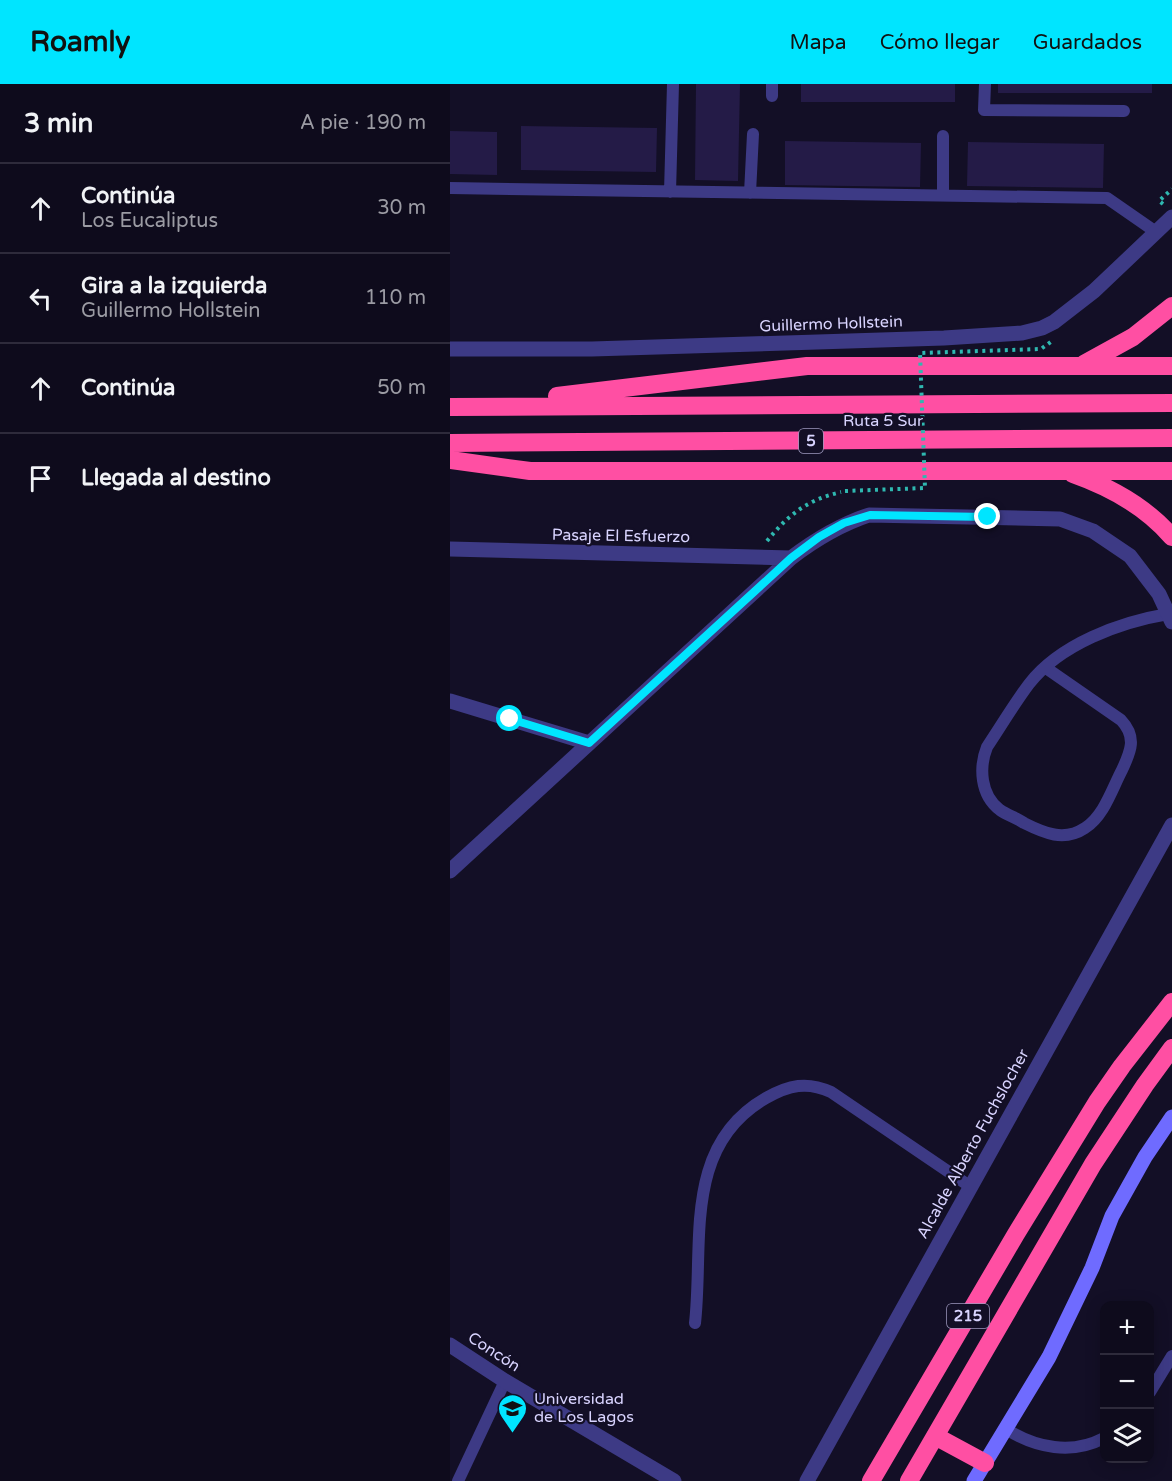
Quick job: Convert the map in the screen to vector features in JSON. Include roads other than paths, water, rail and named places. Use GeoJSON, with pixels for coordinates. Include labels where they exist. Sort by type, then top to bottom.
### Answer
{"type":"FeatureCollection","features":[{"type":"Feature","properties":{"kind":"highway"},"geometry":{"type":"LineString","coordinates":[[1079,366],[1133,337],[1172,306]]}},
{"type":"Feature","properties":{"kind":"highway"},"geometry":{"type":"LineString","coordinates":[[471,407],[807,366],[1172,366]]}},
{"type":"Feature","properties":{"kind":"highway","name":"Ruta 5 Sur"},"geometry":{"type":"LineString","coordinates":[[450,407],[1172,403]]}},
{"type":"Feature","properties":{"kind":"highway","name":"Ruta 5 Sur"},"geometry":{"type":"LineString","coordinates":[[450,443],[1172,438]]}},
{"type":"Feature","properties":{"kind":"highway"},"geometry":{"type":"LineString","coordinates":[[450,460],[530,471],[1172,471]]}},
{"type":"Feature","properties":{"kind":"highway"},"geometry":{"type":"LineString","coordinates":[[1060,470],[1108,488],[1130,501],[1172,537]]}},
{"type":"Feature","properties":{"kind":"highway","name":"215"},"geometry":{"type":"LineString","coordinates":[[871,1481],[1016,1234],[1097,1102],[1172,1002]]}},
{"type":"Feature","properties":{"kind":"highway","name":"215"},"geometry":{"type":"LineString","coordinates":[[909,1481],[1093,1164],[1145,1084],[1172,1048]]}},
{"type":"Feature","properties":{"kind":"highway"},"geometry":{"type":"LineString","coordinates":[[935,1436],[985,1463]]}},
{"type":"Feature","properties":{"kind":"street","name":"Guillermo Hollstein"},"geometry":{"type":"LineString","coordinates":[[450,349],[591,349],[932,339],[1022,333],[1054,322],[1094,291],[1172,217]]}},
{"type":"Feature","properties":{"kind":"street"},"geometry":{"type":"LineString","coordinates":[[450,871],[791,558],[819,537],[844,523],[870,515],[1060,519],[1093,531],[1130,556],[1158,594],[1170,618]]}},
{"type":"Feature","properties":{"kind":"street","name":"Pasaje El Esfuerzo"},"geometry":{"type":"LineString","coordinates":[[450,549],[791,558]]}},
{"type":"Feature","properties":{"kind":"street"},"geometry":{"type":"LineString","coordinates":[[450,701],[589,743]]}},
{"type":"Feature","properties":{"kind":"street","name":"Alcalde Alberto Fuchslocher"},"geometry":{"type":"LineString","coordinates":[[807,1481],[1172,825]]}},
{"type":"Feature","properties":{"kind":"street"},"geometry":{"type":"LineString","coordinates":[[974,1481],[1049,1357],[1092,1269],[1112,1216],[1128,1186],[1172,1117]]}},
{"type":"Feature","properties":{"kind":"street","name":"Concón"},"geometry":{"type":"LineString","coordinates":[[450,1345],[505,1381],[674,1481]]}},
{"type":"Feature","properties":{"kind":"lane"},"geometry":{"type":"LineString","coordinates":[[670,192],[673,84]]}},
{"type":"Feature","properties":{"kind":"lane"},"geometry":{"type":"LineString","coordinates":[[985,84],[984,110],[1124,111]]}},
{"type":"Feature","properties":{"kind":"lane"},"geometry":{"type":"LineString","coordinates":[[750,193],[753,134]]}},
{"type":"Feature","properties":{"kind":"lane"},"geometry":{"type":"LineString","coordinates":[[943,136],[943,195]]}},
{"type":"Feature","properties":{"kind":"lane"},"geometry":{"type":"LineString","coordinates":[[450,188],[1107,198],[1156,232]]}},
{"type":"Feature","properties":{"kind":"lane"},"geometry":{"type":"LineString","coordinates":[[1046,668],[1121,720],[1132,738],[1131,751],[1099,814],[1086,828],[1067,835],[1042,832],[999,810],[985,789],[982,776],[987,747],[1030,683],[1046,668],[1063,654],[1102,632],[1146,618],[1170,618]]}},
{"type":"Feature","properties":{"kind":"lane"},"geometry":{"type":"LineString","coordinates":[[695,1323],[700,1211],[706,1175],[712,1158],[733,1126],[762,1100],[779,1091],[798,1084],[808,1084],[831,1092],[971,1187]]}},
{"type":"Feature","properties":{"kind":"lane"},"geometry":{"type":"LineString","coordinates":[[1154,1384],[1172,1356]]}},
{"type":"Feature","properties":{"kind":"lane"},"geometry":{"type":"LineString","coordinates":[[459,1481],[505,1381]]}},
{"type":"Feature","properties":{"kind":"lane"},"geometry":{"type":"LineString","coordinates":[[1006,1429],[1035,1444],[1052,1447],[1068,1448],[1100,1439]]}},
{"type":"Feature","properties":{"kind":"place","name":"Universidad de Los Lagos"},"geometry":{"type":"Point","coordinates":[513,1434]}}]}
